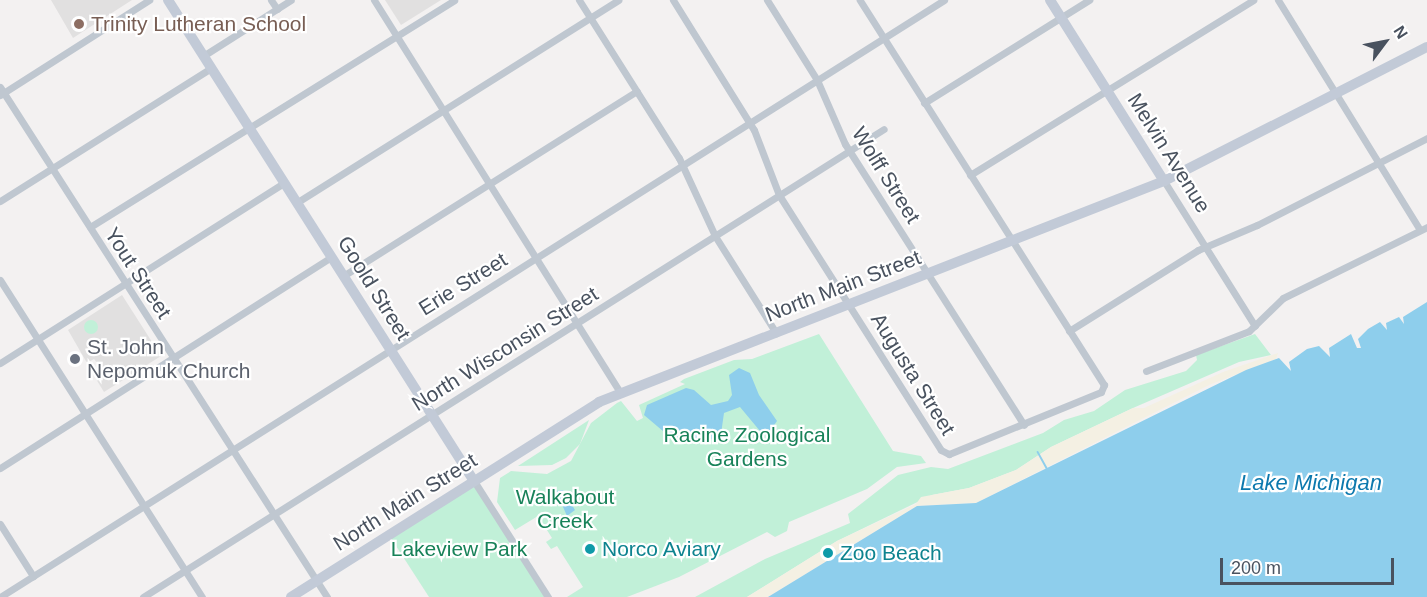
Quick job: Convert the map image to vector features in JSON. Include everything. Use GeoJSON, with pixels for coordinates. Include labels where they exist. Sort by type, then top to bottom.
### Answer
{"type":"FeatureCollection","features":[{"type":"Feature","properties":{"kind":"main road","name":"Goold Street"},"geometry":{"type":"LineString","coordinates":[[168,0],[474,481]]}},
{"type":"Feature","properties":{"kind":"main road","name":"Melvin Avenue"},"geometry":{"type":"LineString","coordinates":[[1050,0],[1164,181]]}},
{"type":"Feature","properties":{"kind":"main road","name":"North Main Street"},"geometry":{"type":"LineString","coordinates":[[291,597],[589,407],[1164,181],[1427,47]]}},
{"type":"Feature","properties":{"kind":"street"},"geometry":{"type":"LineString","coordinates":[[1,92],[149,0]]}},
{"type":"Feature","properties":{"kind":"street"},"geometry":{"type":"LineString","coordinates":[[271,0],[277,9]]}},
{"type":"Feature","properties":{"kind":"street"},"geometry":{"type":"LineString","coordinates":[[203,56],[291,0]]}},
{"type":"Feature","properties":{"kind":"street"},"geometry":{"type":"LineString","coordinates":[[374,0],[621,393]]}},
{"type":"Feature","properties":{"kind":"street"},"geometry":{"type":"LineString","coordinates":[[90,227],[454,0]]}},
{"type":"Feature","properties":{"kind":"street"},"geometry":{"type":"LineString","coordinates":[[579,0],[683,165],[715,236],[776,333]]}},
{"type":"Feature","properties":{"kind":"street"},"geometry":{"type":"LineString","coordinates":[[296,203],[618,0]]}},
{"type":"Feature","properties":{"kind":"street","name":"Augusta Street"},"geometry":{"type":"LineString","coordinates":[[673,0],[750,122],[779,195],[946,454],[1024,425]]}},
{"type":"Feature","properties":{"kind":"street","name":"Wolff Street"},"geometry":{"type":"LineString","coordinates":[[767,0],[817,80],[849,151],[1024,425]]}},
{"type":"Feature","properties":{"kind":"street"},"geometry":{"type":"LineString","coordinates":[[860,0],[1104,388],[1024,425]]}},
{"type":"Feature","properties":{"kind":"street","name":"Erie Street"},"geometry":{"type":"LineString","coordinates":[[0,597],[944,0]]}},
{"type":"Feature","properties":{"kind":"street"},"geometry":{"type":"LineString","coordinates":[[924,103],[1089,0]]}},
{"type":"Feature","properties":{"kind":"street"},"geometry":{"type":"LineString","coordinates":[[970,175],[1105,89],[1253,0]]}},
{"type":"Feature","properties":{"kind":"street"},"geometry":{"type":"LineString","coordinates":[[1146,371],[1255,326],[1283,298],[1423,228],[1379,163],[1278,0]]}},
{"type":"Feature","properties":{"kind":"street"},"geometry":{"type":"LineString","coordinates":[[0,201],[211,68]]}},
{"type":"Feature","properties":{"kind":"street"},"geometry":{"type":"LineString","coordinates":[[343,276],[637,91]]}},
{"type":"Feature","properties":{"kind":"street","name":"Yout Street"},"geometry":{"type":"LineString","coordinates":[[1,92],[327,597]]}},
{"type":"Feature","properties":{"kind":"street","name":"North Wisconsin Street"},"geometry":{"type":"LineString","coordinates":[[143,597],[884,129]]}},
{"type":"Feature","properties":{"kind":"street"},"geometry":{"type":"LineString","coordinates":[[1069,331],[1205,247],[1427,138]]}},
{"type":"Feature","properties":{"kind":"street","name":"Melvin Avenue"},"geometry":{"type":"LineString","coordinates":[[1164,181],[1255,326]]}},
{"type":"Feature","properties":{"kind":"street"},"geometry":{"type":"LineString","coordinates":[[0,363],[284,183]]}},
{"type":"Feature","properties":{"kind":"street"},"geometry":{"type":"LineString","coordinates":[[0,468],[331,257]]}},
{"type":"Feature","properties":{"kind":"street"},"geometry":{"type":"LineString","coordinates":[[0,280],[202,597]]}},
{"type":"Feature","properties":{"kind":"street","name":"Goold Street"},"geometry":{"type":"LineString","coordinates":[[474,481],[548,597]]}},
{"type":"Feature","properties":{"kind":"street"},"geometry":{"type":"LineString","coordinates":[[0,524],[33,576]]}},
{"type":"Feature","properties":{"kind":"shaded area","name":"Trinity Lutheran School"},"geometry":{"type":"Polygon","coordinates":[[[51,0],[132,0],[73,38],[51,0]]]}},
{"type":"Feature","properties":{"kind":"shaded area"},"geometry":{"type":"Polygon","coordinates":[[[385,0],[441,0],[401,25],[385,0]]]}},
{"type":"Feature","properties":{"kind":"shaded area"},"geometry":{"type":"Polygon","coordinates":[[[122,295],[161,356],[104,392],[96,379],[105,373],[94,359],[87,363],[68,330],[122,295]]]}},
{"type":"Feature","properties":{"kind":"green space"},"geometry":{"type":"Polygon","coordinates":[[[88,320],[94,320],[98,327],[94,334],[88,334],[84,330],[84,324],[88,320]]]}},
{"type":"Feature","properties":{"kind":"green space","name":"Racine Zoological Gardens"},"geometry":{"type":"Polygon","coordinates":[[[819,334],[893,451],[921,456],[926,463],[897,467],[867,489],[789,522],[787,531],[775,537],[767,532],[679,577],[627,597],[567,597],[583,587],[557,546],[551,549],[546,542],[552,538],[538,516],[515,530],[497,502],[500,478],[511,471],[547,474],[571,461],[591,423],[621,401],[637,421],[643,418],[639,405],[685,384],[680,382],[684,379],[734,360],[752,359],[819,334]]]}},
{"type":"Feature","properties":{"kind":"green space"},"geometry":{"type":"Polygon","coordinates":[[[1255,334],[1271,355],[1239,362],[1133,408],[1051,447],[1016,470],[969,488],[932,495],[837,541],[747,597],[695,597],[765,559],[850,523],[848,514],[898,475],[931,467],[948,469],[1043,433],[1064,420],[1094,411],[1125,390],[1186,371],[1197,360],[1196,355],[1255,334]]]}},
{"type":"Feature","properties":{"kind":"green space"},"geometry":{"type":"Polygon","coordinates":[[[589,420],[580,444],[566,458],[552,465],[518,466],[589,420]]]}},
{"type":"Feature","properties":{"kind":"green space","name":"Lakeview Park"},"geometry":{"type":"Polygon","coordinates":[[[474,481],[548,597],[429,597],[389,535],[474,481]]]}},
{"type":"Feature","properties":{"kind":"sand"},"geometry":{"type":"Polygon","coordinates":[[[1278,353],[1276,359],[1209,385],[976,503],[917,506],[768,597],[747,597],[837,541],[916,504],[921,497],[969,488],[1016,470],[1051,447],[1133,408],[1144,408],[1223,372],[1278,353]]]}},
{"type":"Feature","properties":{"kind":"water","name":"Lake Michigan"},"geometry":{"type":"Polygon","coordinates":[[[1427,302],[1427,597],[768,597],[917,506],[976,503],[1246,370],[1279,358],[1291,371],[1289,362],[1307,349],[1319,346],[1330,357],[1329,348],[1351,334],[1357,348],[1361,348],[1358,339],[1368,329],[1380,322],[1387,330],[1386,323],[1399,317],[1404,324],[1403,317],[1427,302]]]}},
{"type":"Feature","properties":{"kind":"water"},"geometry":{"type":"Polygon","coordinates":[[[739,368],[750,373],[759,395],[777,421],[769,432],[760,431],[740,407],[724,413],[721,434],[705,443],[670,437],[644,415],[647,405],[686,388],[694,390],[711,405],[728,401],[732,395],[729,375],[739,368]]]}},
{"type":"Feature","properties":{"kind":"water"},"geometry":{"type":"Polygon","coordinates":[[[563,490],[575,510],[567,516],[556,491],[563,490]]]}},
{"type":"Feature","properties":{"kind":"waterway"},"geometry":{"type":"LineString","coordinates":[[1038,452],[1048,470]]}},
{"type":"Feature","properties":{"kind":"place","name":"Trinity Lutheran School"},"geometry":{"type":"Point","coordinates":[79,24]}},
{"type":"Feature","properties":{"kind":"place","name":"St. John Nepomuk Church"},"geometry":{"type":"Point","coordinates":[75,359]}},
{"type":"Feature","properties":{"kind":"place","name":"Norco Aviary"},"geometry":{"type":"Point","coordinates":[590,549]}},
{"type":"Feature","properties":{"kind":"place","name":"Zoo Beach"},"geometry":{"type":"Point","coordinates":[828,553]}},
{"type":"Feature","properties":{"kind":"park label","name":"Walkabout Creek"},"geometry":{"type":"Point","coordinates":[565,509]}}]}
